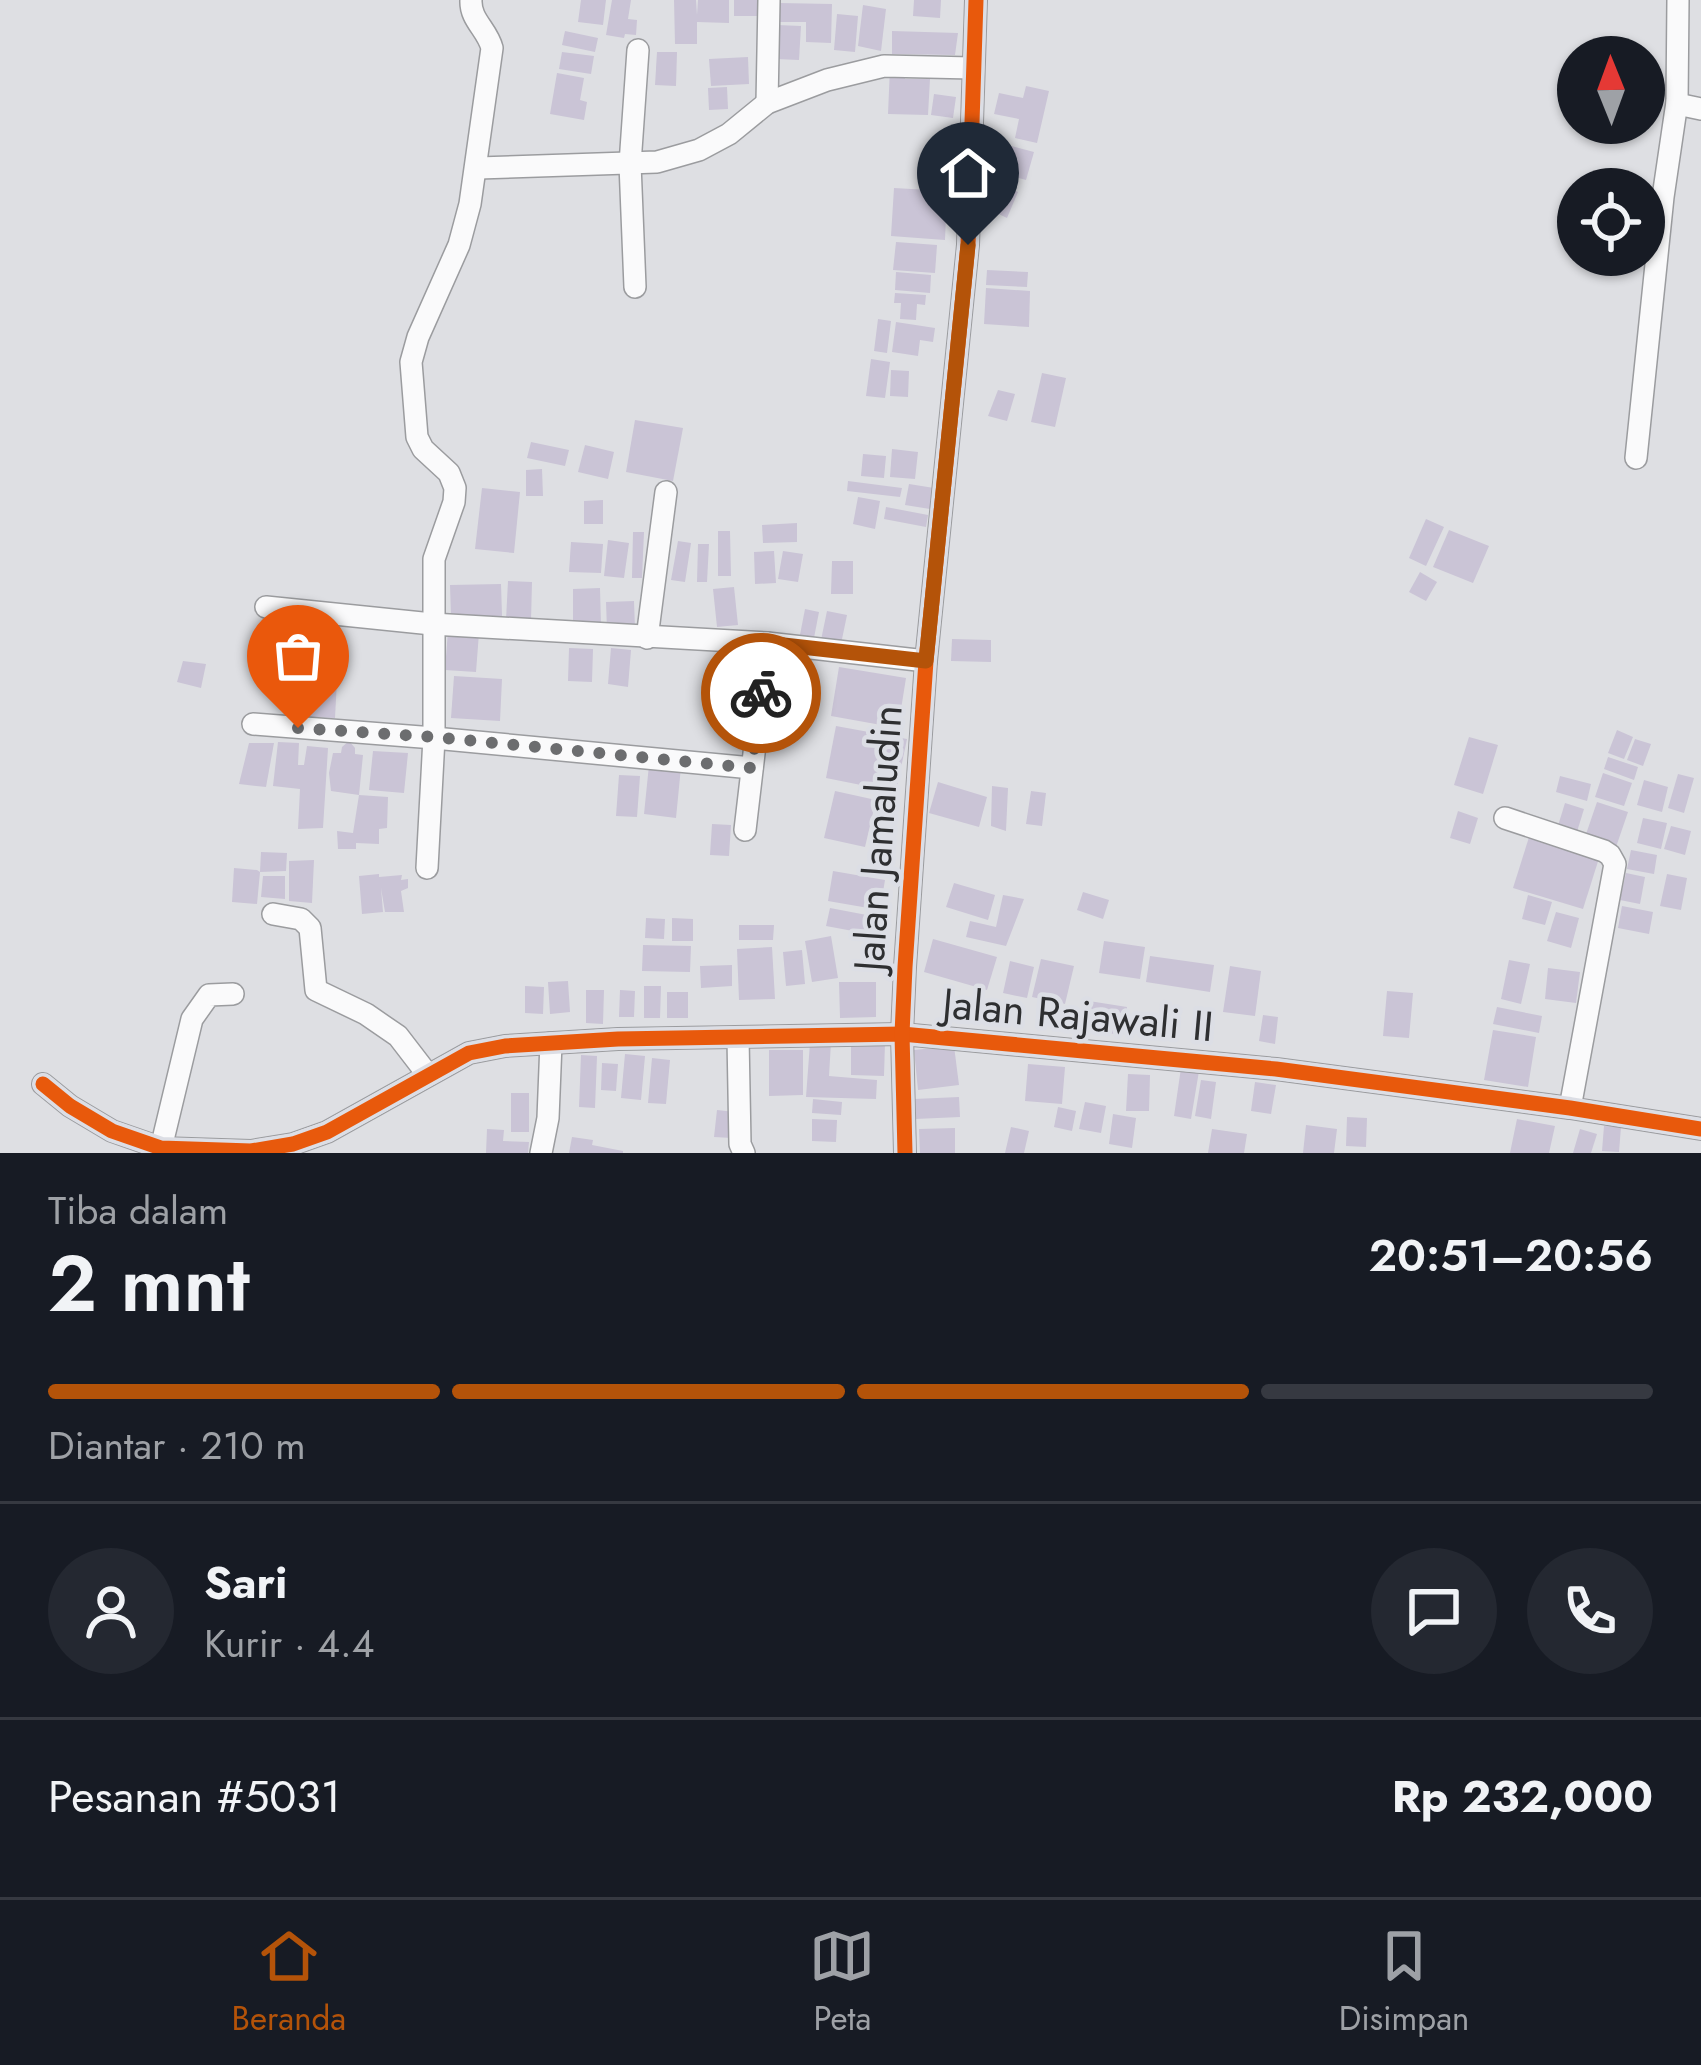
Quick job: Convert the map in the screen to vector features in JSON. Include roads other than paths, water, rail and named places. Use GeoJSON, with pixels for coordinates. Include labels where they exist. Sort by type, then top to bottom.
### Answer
{"type":"FeatureCollection","features":[{"type":"Feature","properties":{"kind":"street"},"geometry":{"type":"LineString","coordinates":[[427,868],[434,737],[434,559],[455,488],[449,473],[417,437],[411,362],[459,245],[478,168],[492,48],[490,38],[472,16],[471,0]]}},
{"type":"Feature","properties":{"kind":"street"},"geometry":{"type":"LineString","coordinates":[[767,103],[769,0]]}},
{"type":"Feature","properties":{"kind":"street","name":"Jalan Jamaludin"},"geometry":{"type":"LineString","coordinates":[[905,1153],[902,1034],[926,661],[968,245],[976,0]]}},
{"type":"Feature","properties":{"kind":"street"},"geometry":{"type":"LineString","coordinates":[[1636,458],[1677,101],[1678,0]]}},
{"type":"Feature","properties":{"kind":"street"},"geometry":{"type":"LineString","coordinates":[[634,287],[630,164],[638,50]]}},
{"type":"Feature","properties":{"kind":"street"},"geometry":{"type":"LineString","coordinates":[[478,168],[657,162],[699,150],[729,134],[767,103],[827,80],[884,66],[972,68]]}},
{"type":"Feature","properties":{"kind":"street"},"geometry":{"type":"LineString","coordinates":[[1677,101],[1701,109]]}},
{"type":"Feature","properties":{"kind":"street"},"geometry":{"type":"LineString","coordinates":[[647,638],[666,492]]}},
{"type":"Feature","properties":{"kind":"street"},"geometry":{"type":"LineString","coordinates":[[266,607],[433,624],[766,643],[926,661]]}},
{"type":"Feature","properties":{"kind":"street"},"geometry":{"type":"LineString","coordinates":[[745,830],[766,643]]}},
{"type":"Feature","properties":{"kind":"street"},"geometry":{"type":"LineString","coordinates":[[253,724],[752,768]]}},
{"type":"Feature","properties":{"kind":"street"},"geometry":{"type":"LineString","coordinates":[[1504,818],[1604,851],[1615,864],[1570,1108]]}},
{"type":"Feature","properties":{"kind":"street"},"geometry":{"type":"LineString","coordinates":[[273,914],[301,919],[310,928],[316,989],[398,1036],[428,1075]]}},
{"type":"Feature","properties":{"kind":"street"},"geometry":{"type":"LineString","coordinates":[[174,1150],[192,1019],[209,995],[233,994]]}},
{"type":"Feature","properties":{"kind":"street","name":"Jalan Rajawali II"},"geometry":{"type":"LineString","coordinates":[[44,1084],[112,1131],[174,1150],[250,1150],[293,1144],[327,1132],[469,1053],[506,1046],[902,1034],[1276,1069],[1701,1129]]}},
{"type":"Feature","properties":{"kind":"street"},"geometry":{"type":"LineString","coordinates":[[738,1038],[744,1153]]}},
{"type":"Feature","properties":{"kind":"street"},"geometry":{"type":"LineString","coordinates":[[542,1153],[551,1043]]}}]}
